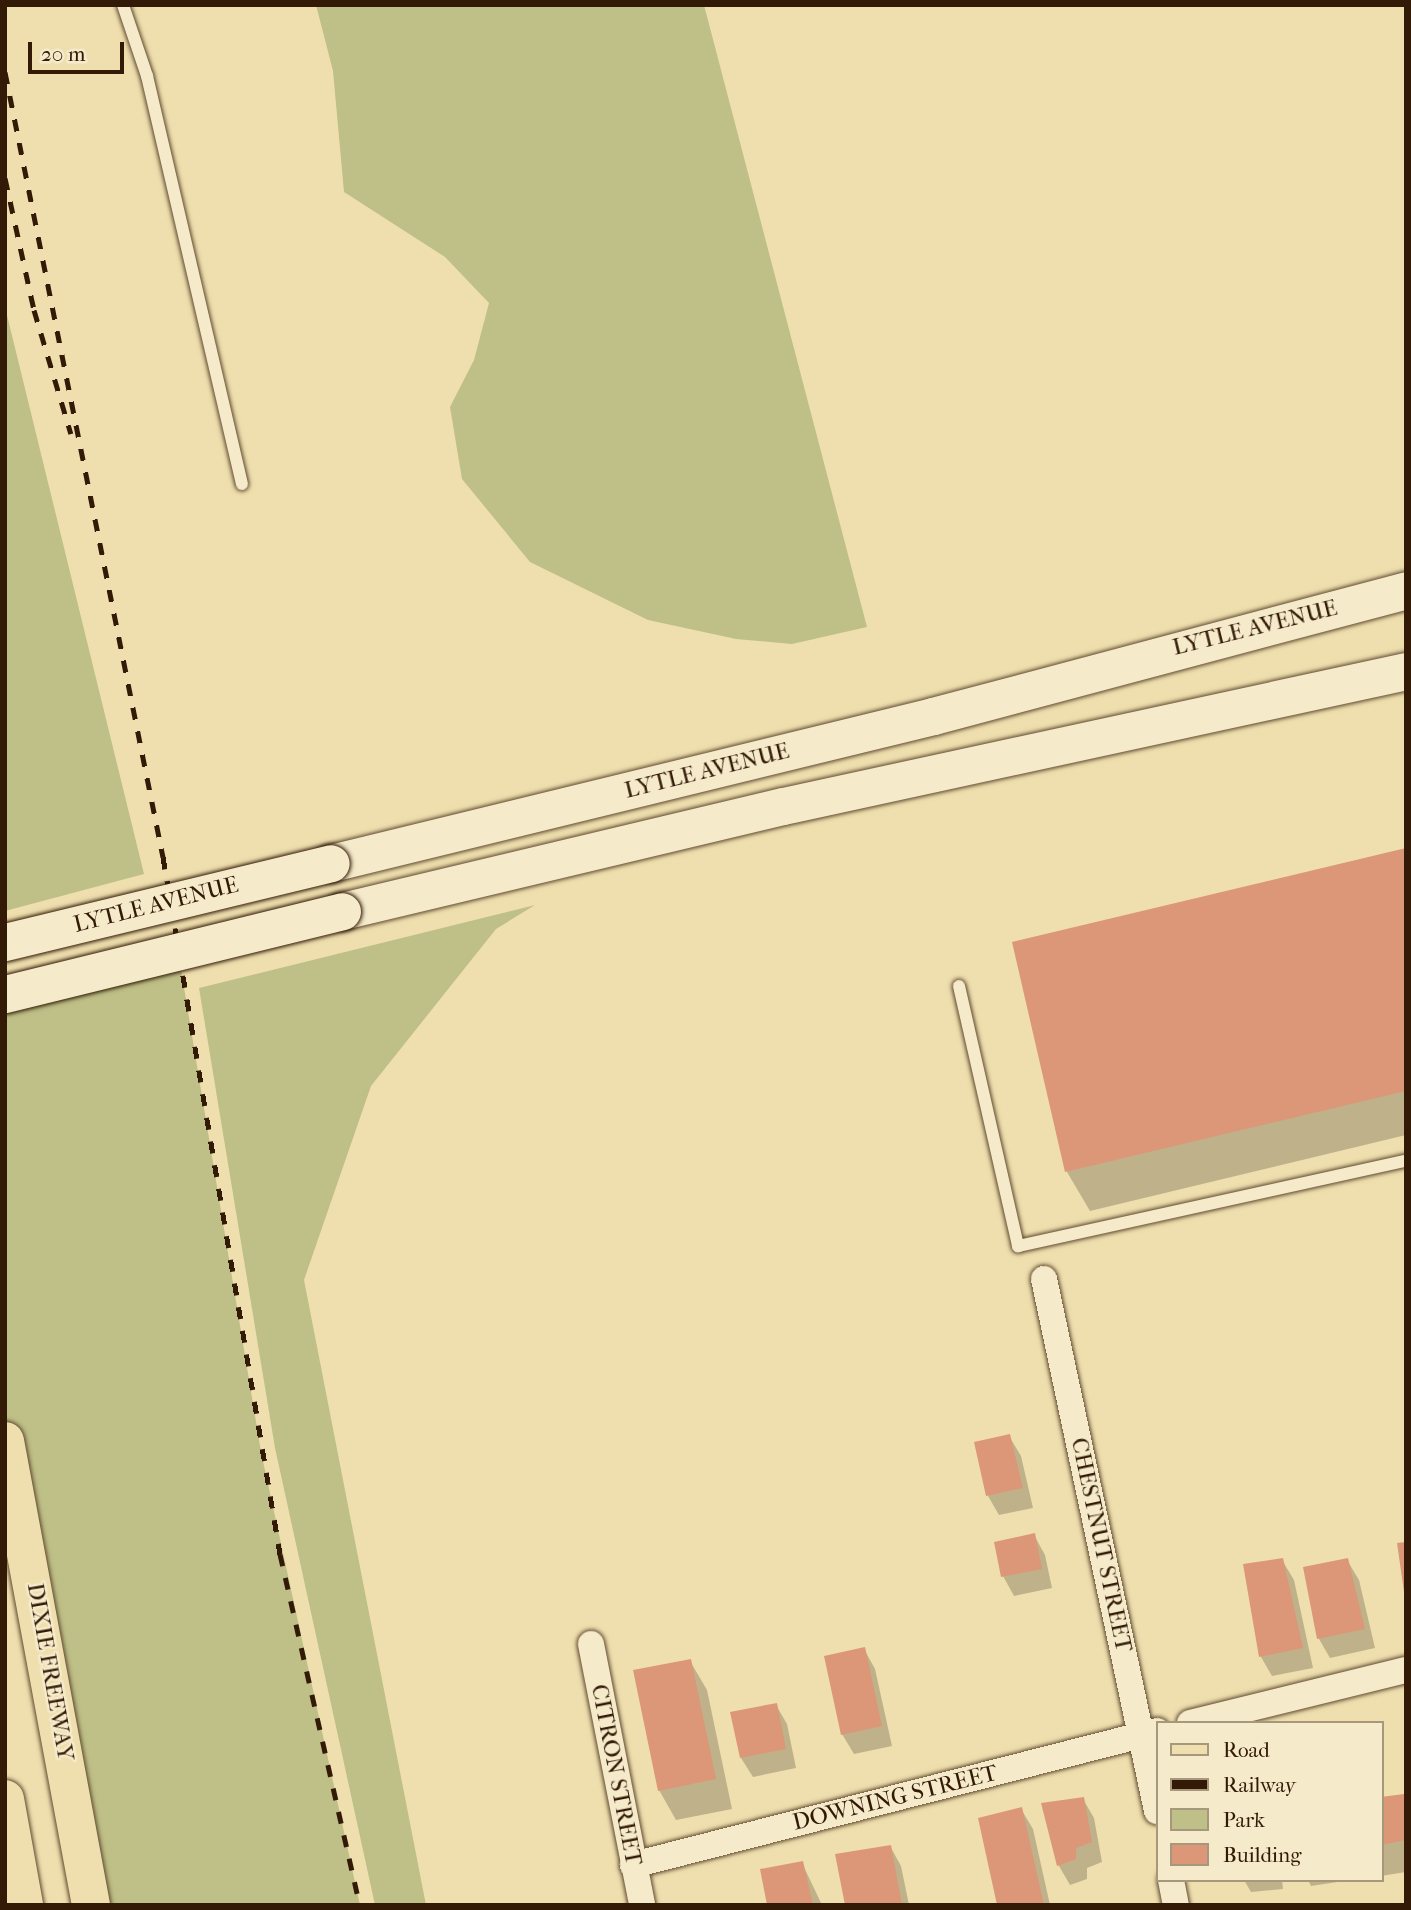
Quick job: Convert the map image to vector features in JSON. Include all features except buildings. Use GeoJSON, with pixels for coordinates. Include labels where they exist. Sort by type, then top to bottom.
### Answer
{"type":"FeatureCollection","features":[{"type":"Feature","properties":{"kind":"main road","name":"LYTLE AVENUE"},"geometry":{"type":"LineString","coordinates":[[5,942],[933,716],[1406,590]]}},
{"type":"Feature","properties":{"kind":"main road"},"geometry":{"type":"LineString","coordinates":[[5,994],[783,806],[1406,671]]}},
{"type":"Feature","properties":{"kind":"main road","name":"DIXIE FREEWAY"},"geometry":{"type":"LineString","coordinates":[[5,1440],[10,1488],[91,1905]]}},
{"type":"Feature","properties":{"kind":"main road"},"geometry":{"type":"LineString","coordinates":[[5,1799],[24,1905]]}},
{"type":"Feature","properties":{"kind":"street","name":"CHESTNUT STREET"},"geometry":{"type":"LineString","coordinates":[[1044,1279],[1150,1733],[1156,1800]]}},
{"type":"Feature","properties":{"kind":"street","name":"CITRON STREET"},"geometry":{"type":"LineString","coordinates":[[591,1644],[642,1905]]}},
{"type":"Feature","properties":{"kind":"street"},"geometry":{"type":"LineString","coordinates":[[1198,1721],[1406,1670]]}},
{"type":"Feature","properties":{"kind":"street","name":"DOWNING STREET"},"geometry":{"type":"LineString","coordinates":[[633,1865],[1150,1733]]}},
{"type":"Feature","properties":{"kind":"street"},"geometry":{"type":"LineString","coordinates":[[1171,1882],[1176,1905]]}},
{"type":"Feature","properties":{"kind":"lane"},"geometry":{"type":"LineString","coordinates":[[123,5],[146,76],[242,484]]}},
{"type":"Feature","properties":{"kind":"lane"},"geometry":{"type":"LineString","coordinates":[[959,986],[1017,1246],[1406,1161]]}},
{"type":"Feature","properties":{"kind":"green space"},"geometry":{"type":"Polygon","coordinates":[[[316,5],[704,5],[867,627],[792,644],[736,639],[648,620],[530,562],[462,479],[450,407],[474,360],[489,303],[445,257],[344,192],[333,71],[316,5]]]}},
{"type":"Feature","properties":{"kind":"green space"},"geometry":{"type":"Polygon","coordinates":[[[5,307],[144,874],[5,911],[5,307]]]}},
{"type":"Feature","properties":{"kind":"green space"},"geometry":{"type":"Polygon","coordinates":[[[535,905],[496,929],[371,1086],[304,1280],[426,1905],[375,1905],[275,1448],[199,988],[535,905]]]}},
{"type":"Feature","properties":{"kind":"green space"},"geometry":{"type":"Polygon","coordinates":[[[178,951],[261,1452],[360,1905],[91,1905],[5,1441],[5,999],[178,951]]]}},
{"type":"Feature","properties":{"kind":"railway"},"geometry":{"type":"LineString","coordinates":[[5,72],[163,857],[280,1554],[360,1905]]}},
{"type":"Feature","properties":{"kind":"railway"},"geometry":{"type":"LineString","coordinates":[[5,178],[34,310],[71,434]]}}]}
